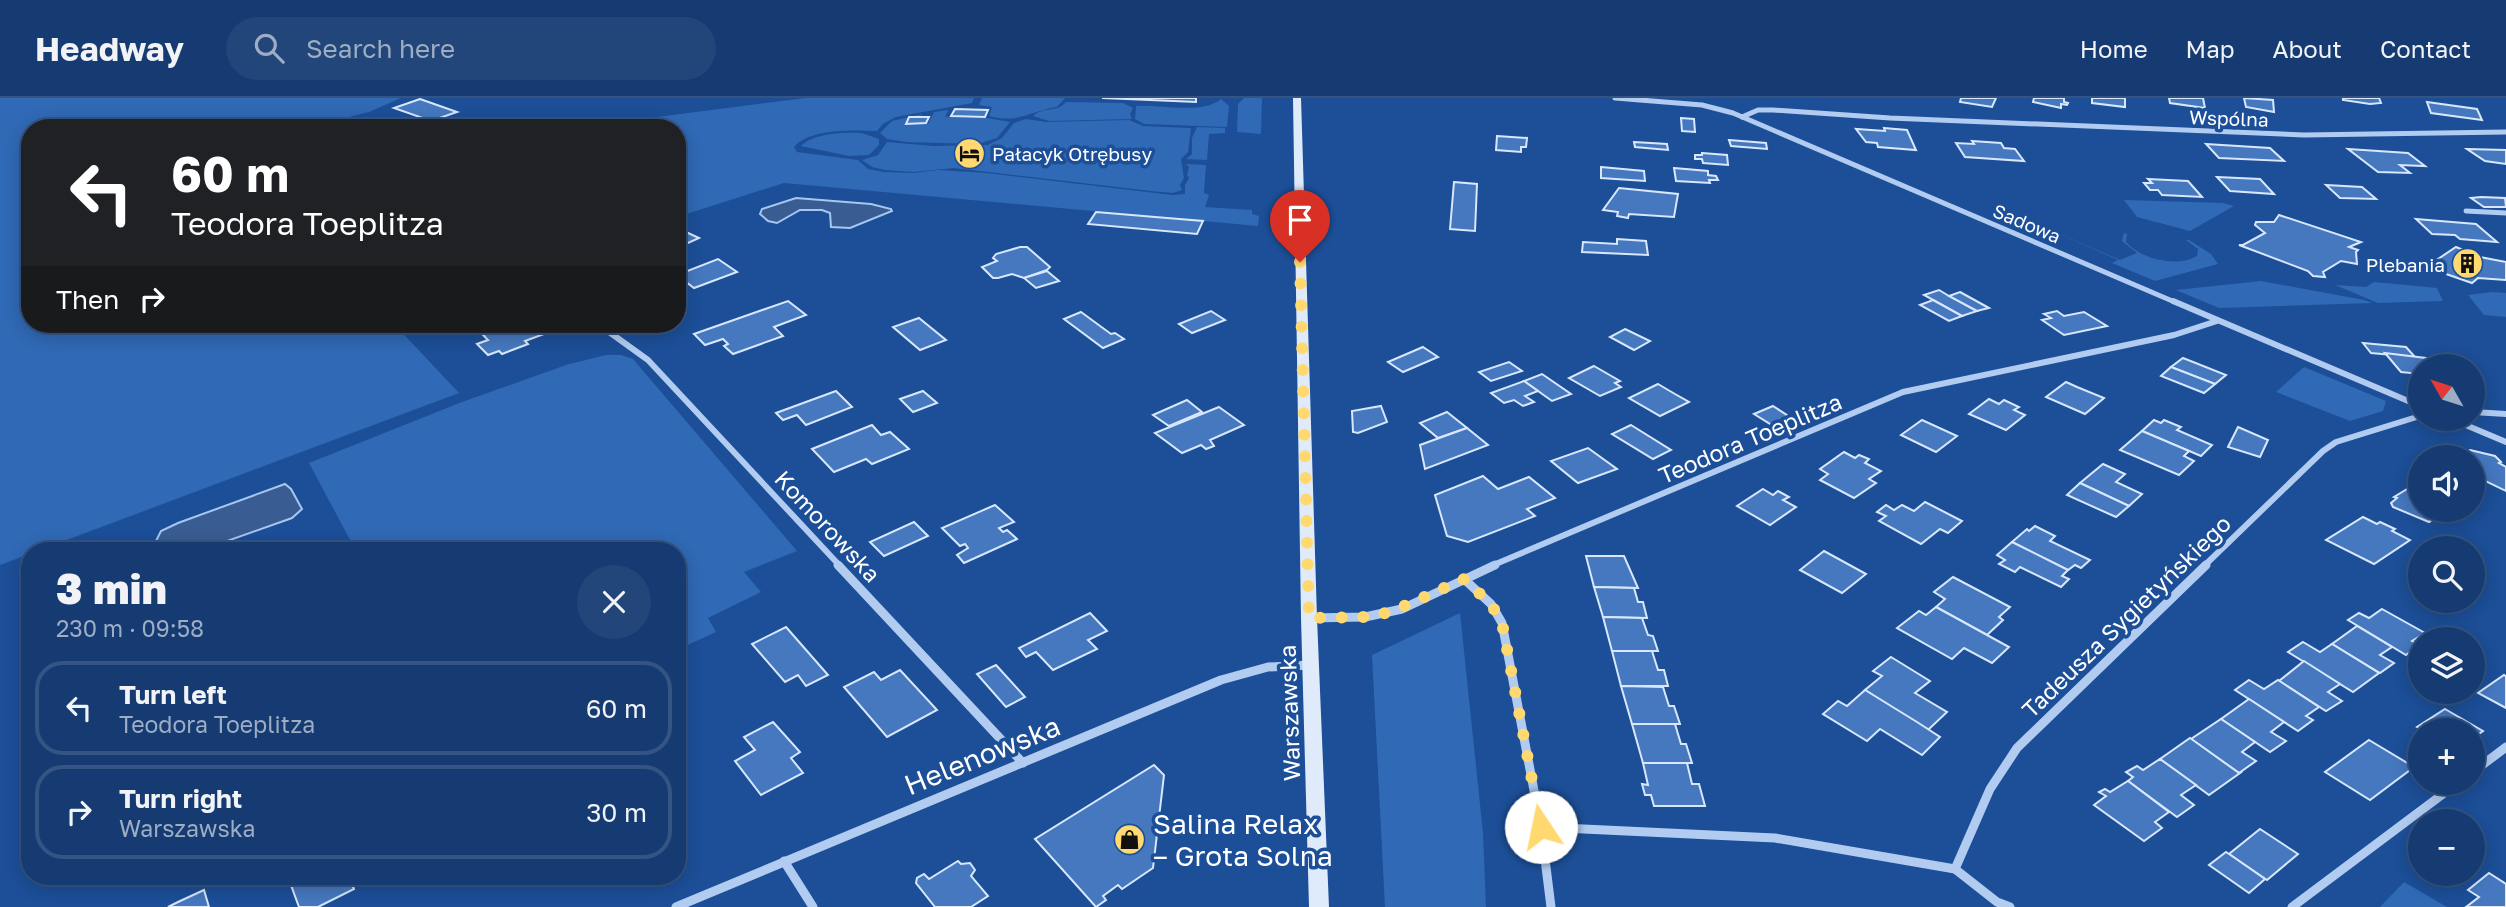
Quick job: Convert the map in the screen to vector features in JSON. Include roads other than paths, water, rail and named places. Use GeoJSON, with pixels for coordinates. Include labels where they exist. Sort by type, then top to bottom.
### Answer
{"type":"FeatureCollection","features":[{"type":"Feature","properties":{"kind":"main road","name":"Warszawska"},"geometry":{"type":"LineString","coordinates":[[1297,98],[1310,665],[1319,907]]}},
{"type":"Feature","properties":{"kind":"street","name":"Sadowa"},"geometry":{"type":"LineString","coordinates":[[1615,98],[1702,105],[1742,117],[2408,401]]}},
{"type":"Feature","properties":{"kind":"street","name":"Wspólna"},"geometry":{"type":"LineString","coordinates":[[1742,117],[1766,109],[1890,118],[2304,135],[2506,132]]}},
{"type":"Feature","properties":{"kind":"street"},"geometry":{"type":"LineString","coordinates":[[2466,211],[2506,213]]}},
{"type":"Feature","properties":{"kind":"street","name":"Teodora Toeplitza"},"geometry":{"type":"LineString","coordinates":[[1309,618],[1366,617],[1391,612],[1903,392],[2174,335],[2217,321]]}},
{"type":"Feature","properties":{"kind":"street","name":"Komorowska"},"geometry":{"type":"LineString","coordinates":[[610,333],[648,360],[1023,762]]}},
{"type":"Feature","properties":{"kind":"street"},"geometry":{"type":"LineString","coordinates":[[2485,413],[2506,414]]}},
{"type":"Feature","properties":{"kind":"street","name":"Tadeusza Sygietyńskiego"},"geometry":{"type":"LineString","coordinates":[[1955,869],[1990,789],[2017,748],[2323,451],[2336,442],[2408,420]]}},
{"type":"Feature","properties":{"kind":"street"},"geometry":{"type":"LineString","coordinates":[[2480,431],[2506,442]]}},
{"type":"Feature","properties":{"kind":"street"},"geometry":{"type":"LineString","coordinates":[[1464,579],[1491,604],[1502,623],[1541,827],[1551,907]]}},
{"type":"Feature","properties":{"kind":"street","name":"Helenowska"},"geometry":{"type":"LineString","coordinates":[[676,907],[1235,675],[1268,667],[1310,665]]}},
{"type":"Feature","properties":{"kind":"street"},"geometry":{"type":"LineString","coordinates":[[2485,763],[2506,747]]}},
{"type":"Feature","properties":{"kind":"street"},"geometry":{"type":"LineString","coordinates":[[2292,907],[2442,795]]}},
{"type":"Feature","properties":{"kind":"street"},"geometry":{"type":"LineString","coordinates":[[1541,827],[1775,838],[1955,869],[1997,902],[2010,907]]}},
{"type":"Feature","properties":{"kind":"street"},"geometry":{"type":"LineString","coordinates":[[784,861],[813,907]]}},
{"type":"Feature","properties":{"kind":"place","name":"Pałacyk Otrębusy"},"geometry":{"type":"Point","coordinates":[969,153]}},
{"type":"Feature","properties":{"kind":"place","name":"Plebania"},"geometry":{"type":"Point","coordinates":[2468,264]}},
{"type":"Feature","properties":{"kind":"place","name":"Salina Relax – Grota Solna"},"geometry":{"type":"Point","coordinates":[1130,839]}}]}
